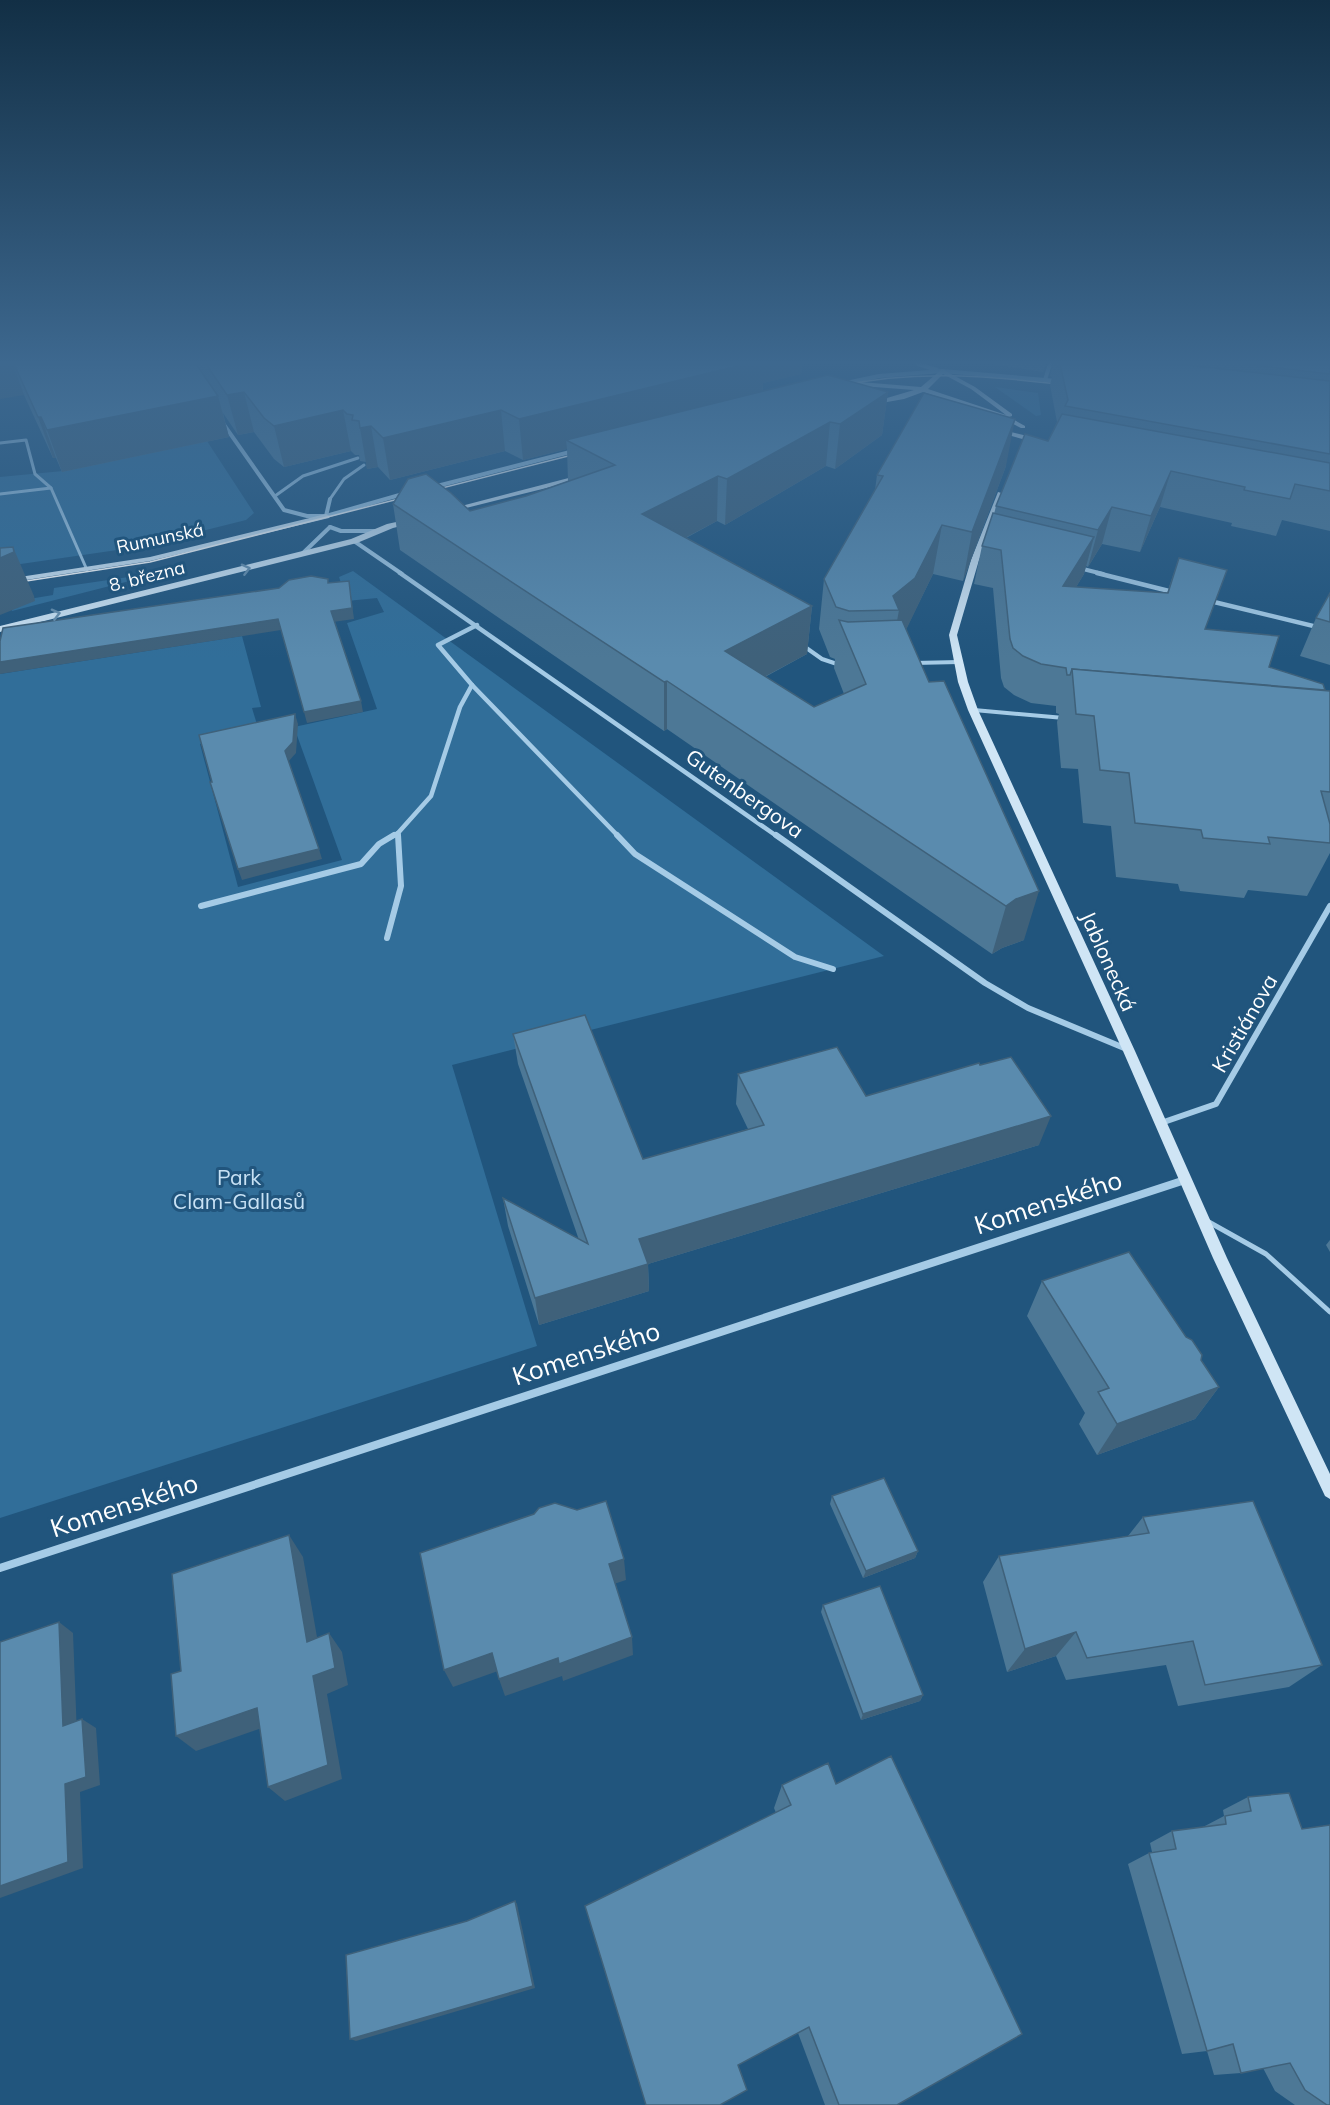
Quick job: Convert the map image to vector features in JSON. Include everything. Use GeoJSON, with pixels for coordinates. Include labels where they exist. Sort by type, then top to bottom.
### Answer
{"type":"FeatureCollection","features":[{"type":"Feature","properties":{"kind":"main road"},"geometry":{"type":"LineString","coordinates":[[437,513],[589,474]]}},
{"type":"Feature","properties":{"kind":"main road","name":"Jablonecká"},"geometry":{"type":"LineString","coordinates":[[1007,479],[975,560],[953,634],[973,710],[1129,1051],[1202,1218],[1330,1491]]}},
{"type":"Feature","properties":{"kind":"main road","name":"Rumunská"},"geometry":{"type":"LineString","coordinates":[[0,582],[150,559],[326,516]]}},
{"type":"Feature","properties":{"kind":"main road","name":"8. března"},"geometry":{"type":"LineString","coordinates":[[0,629],[354,542],[390,526],[416,519]]}},
{"type":"Feature","properties":{"kind":"street"},"geometry":{"type":"LineString","coordinates":[[250,462],[284,510],[307,516],[326,516],[408,493]]}},
{"type":"Feature","properties":{"kind":"street"},"geometry":{"type":"LineString","coordinates":[[430,487],[530,462]]}},
{"type":"Feature","properties":{"kind":"street"},"geometry":{"type":"LineString","coordinates":[[330,499],[326,516],[330,527]]}},
{"type":"Feature","properties":{"kind":"street"},"geometry":{"type":"LineString","coordinates":[[330,527],[341,531],[371,532],[390,526]]}},
{"type":"Feature","properties":{"kind":"street"},"geometry":{"type":"LineString","coordinates":[[301,555],[330,527]]}},
{"type":"Feature","properties":{"kind":"street","name":"Gutenbergova"},"geometry":{"type":"LineString","coordinates":[[354,542],[477,624],[985,982],[1028,1008],[1129,1051]]}},
{"type":"Feature","properties":{"kind":"street"},"geometry":{"type":"LineString","coordinates":[[1072,567],[1184,594]]}},
{"type":"Feature","properties":{"kind":"street"},"geometry":{"type":"LineString","coordinates":[[1207,600],[1330,630]]}},
{"type":"Feature","properties":{"kind":"street"},"geometry":{"type":"LineString","coordinates":[[477,624],[438,645],[472,685],[635,854],[795,957],[833,969]]}},
{"type":"Feature","properties":{"kind":"street"},"geometry":{"type":"LineString","coordinates":[[201,906],[361,864],[379,844],[398,833],[431,796],[460,707],[472,685]]}},
{"type":"Feature","properties":{"kind":"street"},"geometry":{"type":"LineString","coordinates":[[387,938],[401,886],[398,833]]}},
{"type":"Feature","properties":{"kind":"street","name":"Kristiánova"},"geometry":{"type":"LineString","coordinates":[[1160,1124],[1216,1104],[1330,908]]}},
{"type":"Feature","properties":{"kind":"street","name":"Komenského"},"geometry":{"type":"LineString","coordinates":[[0,1568],[1186,1180]]}},
{"type":"Feature","properties":{"kind":"lane"},"geometry":{"type":"LineString","coordinates":[[32,462],[35,474],[51,488],[87,570]]}},
{"type":"Feature","properties":{"kind":"lane"},"geometry":{"type":"LineString","coordinates":[[275,496],[284,486],[305,473],[343,462]]}},
{"type":"Feature","properties":{"kind":"lane"},"geometry":{"type":"LineString","coordinates":[[330,499],[338,492],[340,483],[346,476],[364,465]]}},
{"type":"Feature","properties":{"kind":"lane"},"geometry":{"type":"LineString","coordinates":[[0,494],[51,488]]}},
{"type":"Feature","properties":{"kind":"lane"},"geometry":{"type":"LineString","coordinates":[[804,646],[822,659],[842,666]]}},
{"type":"Feature","properties":{"kind":"lane"},"geometry":{"type":"LineString","coordinates":[[903,663],[959,662]]}},
{"type":"Feature","properties":{"kind":"lane"},"geometry":{"type":"LineString","coordinates":[[973,710],[1074,719]]}},
{"type":"Feature","properties":{"kind":"lane"},"geometry":{"type":"LineString","coordinates":[[1202,1218],[1266,1254],[1330,1312]]}},
{"type":"Feature","properties":{"kind":"green space"},"geometry":{"type":"Polygon","coordinates":[[[105,462],[221,462],[254,513],[246,520],[138,547],[0,567],[0,477],[63,471],[105,462]]]}},
{"type":"Feature","properties":{"kind":"green space","name":"Park Clam-Gallasů"},"geometry":{"type":"Polygon","coordinates":[[[353,571],[884,956],[452,1065],[537,1346],[0,1518],[0,674],[242,636],[261,707],[252,708],[259,731],[200,744],[238,887],[342,860],[294,727],[377,709],[347,623],[384,612],[377,598],[347,601],[339,577],[353,571]]]}},
{"type":"Feature","properties":{"kind":"green space"},"geometry":{"type":"Polygon","coordinates":[[[149,574],[149,576],[12,611],[11,602],[53,595],[54,588],[149,574]]]}},
{"type":"Feature","properties":{"kind":"building"},"geometry":{"type":"Polygon","coordinates":[[[610,462],[757,462],[727,479],[718,476],[642,514],[812,606],[725,651],[814,707],[866,684],[839,620],[848,622],[902,620],[929,682],[944,681],[1039,891],[1016,899],[1006,906],[667,681],[664,682],[393,504],[408,479],[426,474],[470,511],[526,496],[615,465],[610,462]]]}},
{"type":"Feature","properties":{"kind":"building"},"geometry":{"type":"Polygon","coordinates":[[[884,462],[999,462],[972,532],[942,525],[915,578],[893,596],[899,610],[849,611],[836,607],[824,579],[883,476],[877,475],[884,462]]]}},
{"type":"Feature","properties":{"kind":"building"},"geometry":{"type":"Polygon","coordinates":[[[1014,462],[1330,463],[1330,491],[1295,484],[1290,499],[1171,471],[1151,516],[1112,507],[1098,530],[996,506],[1014,462]]]}},
{"type":"Feature","properties":{"kind":"building"},"geometry":{"type":"Polygon","coordinates":[[[993,513],[1094,537],[1063,586],[1168,593],[1179,558],[1227,570],[1205,629],[1279,636],[1269,667],[1323,684],[1325,690],[1072,669],[1070,675],[1067,675],[1066,668],[1041,664],[1023,656],[1013,648],[1010,639],[1001,550],[982,546],[993,513]]]}},
{"type":"Feature","properties":{"kind":"building"},"geometry":{"type":"Polygon","coordinates":[[[13,547],[14,552],[0,558],[0,548],[13,547]]]}},
{"type":"Feature","properties":{"kind":"building"},"geometry":{"type":"Polygon","coordinates":[[[311,576],[328,579],[328,583],[349,581],[352,608],[331,611],[361,701],[304,712],[278,619],[0,662],[0,641],[3,628],[279,588],[289,580],[311,576]]]}},
{"type":"Feature","properties":{"kind":"building"},"geometry":{"type":"Polygon","coordinates":[[[1330,593],[1330,622],[1316,618],[1330,593]]]}},
{"type":"Feature","properties":{"kind":"building"},"geometry":{"type":"Polygon","coordinates":[[[1072,669],[1330,691],[1330,792],[1321,791],[1330,824],[1330,843],[1268,837],[1270,844],[1203,838],[1201,830],[1135,823],[1129,773],[1100,770],[1094,716],[1076,714],[1072,669]]]}},
{"type":"Feature","properties":{"kind":"building"},"geometry":{"type":"Polygon","coordinates":[[[295,714],[293,742],[285,751],[319,849],[238,869],[210,782],[212,782],[199,735],[295,714]]]}},
{"type":"Feature","properties":{"kind":"building"},"geometry":{"type":"Polygon","coordinates":[[[585,1015],[643,1159],[764,1125],[738,1074],[837,1047],[866,1096],[979,1063],[980,1065],[1011,1057],[1051,1116],[639,1239],[648,1264],[535,1298],[503,1198],[588,1244],[513,1034],[585,1015]]]}},
{"type":"Feature","properties":{"kind":"building"},"geometry":{"type":"Polygon","coordinates":[[[1129,1252],[1186,1337],[1192,1340],[1202,1355],[1201,1360],[1219,1387],[1117,1424],[1098,1392],[1109,1388],[1042,1281],[1129,1252]]]}},
{"type":"Feature","properties":{"kind":"building"},"geometry":{"type":"Polygon","coordinates":[[[884,1478],[918,1551],[866,1571],[832,1496],[884,1478]]]}},
{"type":"Feature","properties":{"kind":"building"},"geometry":{"type":"Polygon","coordinates":[[[606,1501],[624,1559],[609,1564],[632,1637],[559,1664],[558,1658],[499,1679],[492,1653],[444,1670],[420,1553],[534,1514],[539,1508],[555,1503],[577,1510],[606,1501]]]}},
{"type":"Feature","properties":{"kind":"building"},"geometry":{"type":"Polygon","coordinates":[[[1253,1501],[1322,1665],[1205,1685],[1193,1641],[1087,1658],[1076,1632],[1025,1649],[999,1556],[1149,1533],[1143,1517],[1253,1501]]]}},
{"type":"Feature","properties":{"kind":"building"},"geometry":{"type":"Polygon","coordinates":[[[289,1535],[307,1642],[329,1633],[335,1668],[313,1676],[328,1765],[268,1787],[257,1708],[176,1736],[171,1674],[181,1671],[172,1574],[289,1535]]]}},
{"type":"Feature","properties":{"kind":"building"},"geometry":{"type":"Polygon","coordinates":[[[880,1586],[923,1695],[863,1714],[823,1605],[880,1586]]]}},
{"type":"Feature","properties":{"kind":"building"},"geometry":{"type":"Polygon","coordinates":[[[59,1622],[63,1726],[82,1719],[86,1777],[65,1784],[68,1862],[0,1886],[0,1642],[59,1622]]]}},
{"type":"Feature","properties":{"kind":"building"},"geometry":{"type":"Polygon","coordinates":[[[891,1756],[1022,2034],[897,2105],[839,2105],[809,2027],[738,2065],[747,2090],[720,2105],[646,2105],[585,1906],[791,1805],[782,1785],[828,1763],[836,1784],[891,1756]]]}},
{"type":"Feature","properties":{"kind":"building"},"geometry":{"type":"Polygon","coordinates":[[[1289,1793],[1302,1829],[1330,1825],[1330,2105],[1305,2090],[1290,2063],[1241,2073],[1233,2044],[1207,2051],[1149,1853],[1176,1849],[1172,1831],[1226,1824],[1225,1816],[1251,1811],[1248,1797],[1289,1793]]]}},
{"type":"Feature","properties":{"kind":"building"},"geometry":{"type":"Polygon","coordinates":[[[515,1901],[533,1986],[350,2039],[346,1955],[467,1921],[515,1901]]]}},
{"type":"Feature","properties":{"kind":"tram line"},"geometry":{"type":"LineString","coordinates":[[0,585],[150,562],[544,462]]}}]}
